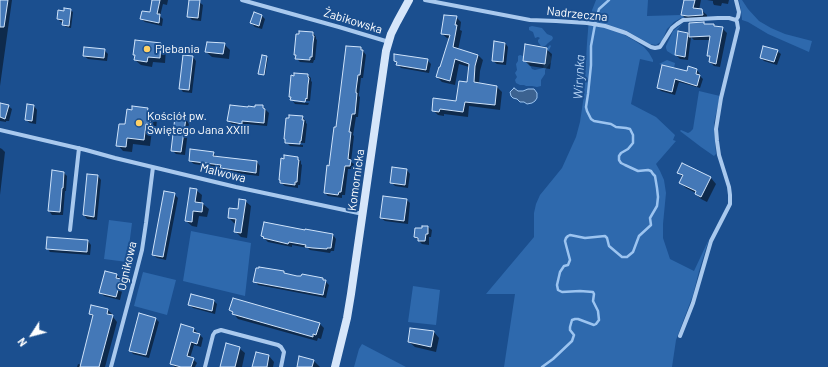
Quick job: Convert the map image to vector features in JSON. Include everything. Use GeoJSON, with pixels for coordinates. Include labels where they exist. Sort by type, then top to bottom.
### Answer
{"type":"FeatureCollection","features":[{"type":"Feature","properties":{"kind":"street","name":"Żabikowska"},"geometry":{"type":"LineString","coordinates":[[242,0],[339,26],[389,42]]}},
{"type":"Feature","properties":{"kind":"street","name":"Komornicka"},"geometry":{"type":"LineString","coordinates":[[335,367],[347,318],[384,65],[389,42],[397,22],[409,0]]}},
{"type":"Feature","properties":{"kind":"street","name":"Nadrzeczna"},"geometry":{"type":"LineString","coordinates":[[425,0],[530,20],[598,24],[626,33],[654,48],[660,47],[672,28],[683,20],[729,18],[736,20]]}},
{"type":"Feature","properties":{"kind":"street"},"geometry":{"type":"LineString","coordinates":[[680,336],[693,303],[711,241],[730,204],[729,188],[719,155],[716,129],[721,98],[738,28],[736,20],[739,12],[736,0]]}},
{"type":"Feature","properties":{"kind":"street","name":"Malwowa"},"geometry":{"type":"LineString","coordinates":[[0,130],[236,187],[363,214]]}},
{"type":"Feature","properties":{"kind":"street"},"geometry":{"type":"LineString","coordinates":[[70,230],[79,148]]}},
{"type":"Feature","properties":{"kind":"street","name":"Ognikowa"},"geometry":{"type":"LineString","coordinates":[[111,367],[142,250],[153,167]]}},
{"type":"Feature","properties":{"kind":"street"},"geometry":{"type":"LineString","coordinates":[[205,367],[213,335],[215,332],[221,330],[278,345],[284,352],[281,367]]}},
{"type":"Feature","properties":{"kind":"shaded area"},"geometry":{"type":"Polygon","coordinates":[[[596,0],[648,0],[647,16],[692,16],[681,18],[674,22],[667,29],[662,41],[656,45],[650,44],[625,30],[623,34],[644,47],[653,60],[653,62],[640,59],[631,104],[656,117],[675,135],[673,140],[676,141],[656,164],[664,180],[666,193],[663,238],[670,259],[694,271],[709,239],[693,295],[676,340],[672,367],[504,367],[515,294],[486,294],[534,237],[534,213],[536,204],[540,195],[562,168],[576,137],[584,95],[589,18],[596,0]]]}},
{"type":"Feature","properties":{"kind":"shaded area"},"geometry":{"type":"Polygon","coordinates":[[[739,0],[742,0],[759,21],[771,28],[785,34],[812,41],[809,52],[768,34],[742,20],[739,0]]]}},
{"type":"Feature","properties":{"kind":"shaded area"},"geometry":{"type":"Polygon","coordinates":[[[682,24],[677,30],[675,56],[667,51],[666,46],[673,31],[682,24]]]}},
{"type":"Feature","properties":{"kind":"shaded area"},"geometry":{"type":"Polygon","coordinates":[[[532,26],[542,28],[547,34],[552,36],[552,40],[545,46],[541,46],[538,42],[540,38],[535,38],[533,32],[529,30],[529,27],[532,26]]]}},
{"type":"Feature","properties":{"kind":"shaded area"},"geometry":{"type":"Polygon","coordinates":[[[550,45],[551,46],[548,52],[551,57],[551,62],[545,70],[545,74],[541,80],[541,86],[526,86],[516,83],[515,80],[517,77],[515,73],[517,70],[516,64],[518,61],[518,56],[523,56],[523,61],[528,62],[532,69],[535,70],[543,68],[547,48],[550,45]]]}},
{"type":"Feature","properties":{"kind":"shaded area"},"geometry":{"type":"Polygon","coordinates":[[[667,60],[675,63],[674,68],[659,64],[667,60]]]}},
{"type":"Feature","properties":{"kind":"shaded area"},"geometry":{"type":"Polygon","coordinates":[[[514,88],[518,91],[534,89],[537,93],[537,98],[532,103],[527,104],[520,102],[511,96],[510,92],[514,88]]]}},
{"type":"Feature","properties":{"kind":"shaded area"},"geometry":{"type":"Polygon","coordinates":[[[699,91],[720,96],[714,123],[716,154],[714,156],[680,131],[681,130],[688,133],[693,129],[699,91]]]}},
{"type":"Feature","properties":{"kind":"shaded area"},"geometry":{"type":"Polygon","coordinates":[[[109,220],[132,223],[127,262],[104,259],[109,220]]]}},
{"type":"Feature","properties":{"kind":"shaded area"},"geometry":{"type":"Polygon","coordinates":[[[191,231],[251,243],[245,296],[183,281],[191,231]]]}},
{"type":"Feature","properties":{"kind":"shaded area"},"geometry":{"type":"Polygon","coordinates":[[[143,272],[176,280],[167,315],[134,306],[143,272]]]}},
{"type":"Feature","properties":{"kind":"shaded area"},"geometry":{"type":"Polygon","coordinates":[[[413,286],[440,290],[436,325],[408,322],[413,286]]]}},
{"type":"Feature","properties":{"kind":"shaded area"},"geometry":{"type":"Polygon","coordinates":[[[362,344],[406,367],[354,367],[362,344]]]}},
{"type":"Feature","properties":{"kind":"building"},"geometry":{"type":"Polygon","coordinates":[[[0,0],[8,0],[4,27],[0,27],[0,0]]]}},
{"type":"Feature","properties":{"kind":"building"},"geometry":{"type":"Polygon","coordinates":[[[152,0],[160,0],[157,14],[160,14],[159,23],[140,19],[142,11],[150,12],[152,0]]]}},
{"type":"Feature","properties":{"kind":"building"},"geometry":{"type":"Polygon","coordinates":[[[189,0],[200,0],[198,18],[187,17],[189,0]]]}},
{"type":"Feature","properties":{"kind":"building"},"geometry":{"type":"Polygon","coordinates":[[[684,0],[695,0],[693,8],[702,9],[703,15],[681,15],[684,0]]]}},
{"type":"Feature","properties":{"kind":"building"},"geometry":{"type":"Polygon","coordinates":[[[64,8],[71,9],[69,26],[62,25],[63,20],[57,19],[58,10],[64,11],[64,8]]]}},
{"type":"Feature","properties":{"kind":"building"},"geometry":{"type":"Polygon","coordinates":[[[254,12],[262,15],[259,26],[250,23],[254,12]]]}},
{"type":"Feature","properties":{"kind":"building"},"geometry":{"type":"Polygon","coordinates":[[[444,15],[457,16],[453,47],[478,55],[475,66],[474,82],[497,86],[495,105],[465,102],[463,112],[440,109],[439,112],[432,111],[433,98],[456,101],[459,81],[467,82],[469,64],[455,59],[450,81],[436,77],[450,35],[441,34],[444,15]]]}},
{"type":"Feature","properties":{"kind":"building"},"geometry":{"type":"Polygon","coordinates":[[[704,22],[704,24],[714,24],[714,26],[723,27],[716,64],[709,62],[710,56],[707,56],[710,36],[689,37],[689,23],[704,22]]]}},
{"type":"Feature","properties":{"kind":"building"},"geometry":{"type":"Polygon","coordinates":[[[299,31],[313,32],[312,57],[310,57],[310,60],[295,59],[296,34],[299,34],[299,31]]]}},
{"type":"Feature","properties":{"kind":"building"},"geometry":{"type":"Polygon","coordinates":[[[678,31],[688,33],[685,57],[675,55],[678,31]]]}},
{"type":"Feature","properties":{"kind":"building","name":"Plebania"},"geometry":{"type":"Polygon","coordinates":[[[135,40],[161,43],[160,58],[148,57],[147,62],[134,60],[135,55],[133,55],[135,40]]]}},
{"type":"Feature","properties":{"kind":"building"},"geometry":{"type":"Polygon","coordinates":[[[494,41],[505,43],[503,62],[492,61],[494,41]]]}},
{"type":"Feature","properties":{"kind":"building"},"geometry":{"type":"Polygon","coordinates":[[[207,42],[225,43],[223,54],[205,52],[207,42]]]}},
{"type":"Feature","properties":{"kind":"building"},"geometry":{"type":"Polygon","coordinates":[[[525,44],[547,48],[545,64],[523,61],[525,44]]]}},
{"type":"Feature","properties":{"kind":"building"},"geometry":{"type":"Polygon","coordinates":[[[346,46],[361,47],[361,50],[363,50],[360,75],[358,75],[356,90],[355,114],[352,114],[349,132],[351,132],[348,159],[351,160],[350,166],[345,166],[341,192],[339,192],[338,195],[324,193],[327,165],[329,166],[334,127],[336,127],[346,46]]]}},
{"type":"Feature","properties":{"kind":"building"},"geometry":{"type":"Polygon","coordinates":[[[763,46],[778,50],[774,62],[760,58],[763,46]]]}},
{"type":"Feature","properties":{"kind":"building"},"geometry":{"type":"Polygon","coordinates":[[[84,47],[105,49],[104,58],[83,56],[84,47]]]}},
{"type":"Feature","properties":{"kind":"building"},"geometry":{"type":"Polygon","coordinates":[[[394,54],[428,59],[426,70],[396,65],[397,62],[394,61],[394,54]]]}},
{"type":"Feature","properties":{"kind":"building"},"geometry":{"type":"Polygon","coordinates":[[[183,55],[193,56],[189,90],[179,89],[183,55]]]}},
{"type":"Feature","properties":{"kind":"building"},"geometry":{"type":"Polygon","coordinates":[[[262,55],[267,56],[264,75],[258,74],[262,55]]]}},
{"type":"Feature","properties":{"kind":"building"},"geometry":{"type":"Polygon","coordinates":[[[662,65],[687,71],[688,66],[697,69],[696,74],[700,75],[697,86],[675,79],[672,92],[657,88],[662,65]]]}},
{"type":"Feature","properties":{"kind":"building"},"geometry":{"type":"Polygon","coordinates":[[[294,73],[308,74],[307,99],[306,98],[305,102],[290,100],[291,75],[294,76],[294,73]]]}},
{"type":"Feature","properties":{"kind":"building"},"geometry":{"type":"Polygon","coordinates":[[[0,103],[9,105],[5,119],[0,117],[0,103]]]}},
{"type":"Feature","properties":{"kind":"building"},"geometry":{"type":"Polygon","coordinates":[[[27,104],[34,105],[32,121],[25,120],[27,104]]]}},
{"type":"Feature","properties":{"kind":"building"},"geometry":{"type":"Polygon","coordinates":[[[230,105],[255,107],[255,105],[263,105],[263,108],[265,109],[264,123],[242,121],[242,124],[227,121],[230,105]]]}},
{"type":"Feature","properties":{"kind":"building","name":"Kościół pw. Świętego Jana XXIII"},"geometry":{"type":"Polygon","coordinates":[[[132,106],[148,108],[147,113],[152,113],[150,125],[146,124],[144,140],[127,138],[126,147],[116,146],[119,124],[125,124],[127,109],[132,110],[132,106]]]}},
{"type":"Feature","properties":{"kind":"building"},"geometry":{"type":"Polygon","coordinates":[[[289,115],[303,116],[302,120],[304,120],[300,144],[285,143],[286,118],[289,118],[289,115]]]}},
{"type":"Feature","properties":{"kind":"building"},"geometry":{"type":"Polygon","coordinates":[[[175,117],[186,118],[181,152],[171,151],[175,117]]]}},
{"type":"Feature","properties":{"kind":"building"},"geometry":{"type":"Polygon","coordinates":[[[190,149],[214,152],[213,156],[257,161],[256,173],[220,168],[221,165],[189,161],[190,149]]]}},
{"type":"Feature","properties":{"kind":"building"},"geometry":{"type":"Polygon","coordinates":[[[284,155],[298,157],[297,182],[295,182],[295,185],[280,183],[281,158],[284,159],[284,155]]]}},
{"type":"Feature","properties":{"kind":"building"},"geometry":{"type":"Polygon","coordinates":[[[682,163],[711,177],[701,197],[695,194],[696,191],[679,183],[683,175],[677,173],[682,163]]]}},
{"type":"Feature","properties":{"kind":"building"},"geometry":{"type":"Polygon","coordinates":[[[392,167],[407,169],[405,185],[390,183],[392,167]]]}},
{"type":"Feature","properties":{"kind":"building"},"geometry":{"type":"Polygon","coordinates":[[[52,170],[64,172],[60,212],[48,211],[52,170]]]}},
{"type":"Feature","properties":{"kind":"building"},"geometry":{"type":"Polygon","coordinates":[[[87,174],[98,175],[94,217],[83,215],[87,174]]]}},
{"type":"Feature","properties":{"kind":"building"},"geometry":{"type":"Polygon","coordinates":[[[190,188],[197,189],[195,202],[203,203],[202,212],[193,211],[192,222],[185,221],[190,188]]]}},
{"type":"Feature","properties":{"kind":"building"},"geometry":{"type":"Polygon","coordinates":[[[164,191],[175,193],[163,257],[152,255],[164,191]]]}},
{"type":"Feature","properties":{"kind":"building"},"geometry":{"type":"Polygon","coordinates":[[[383,196],[407,199],[404,221],[380,218],[383,196]]]}},
{"type":"Feature","properties":{"kind":"building"},"geometry":{"type":"Polygon","coordinates":[[[239,199],[246,200],[241,233],[234,232],[236,219],[228,218],[229,208],[238,209],[239,199]]]}},
{"type":"Feature","properties":{"kind":"building"},"geometry":{"type":"Polygon","coordinates":[[[264,222],[333,234],[331,248],[305,247],[306,245],[289,242],[288,244],[263,238],[264,237],[261,236],[264,222]]]}},
{"type":"Feature","properties":{"kind":"building"},"geometry":{"type":"Polygon","coordinates":[[[422,226],[428,226],[428,234],[426,234],[425,241],[418,241],[418,238],[414,237],[415,228],[422,228],[422,226]]]}},
{"type":"Feature","properties":{"kind":"building"},"geometry":{"type":"Polygon","coordinates":[[[47,237],[88,240],[87,252],[46,249],[47,237]]]}},
{"type":"Feature","properties":{"kind":"building"},"geometry":{"type":"Polygon","coordinates":[[[259,267],[284,271],[284,273],[297,276],[301,276],[302,274],[323,278],[323,280],[326,280],[323,295],[253,282],[256,268],[259,267]]]}},
{"type":"Feature","properties":{"kind":"building"},"geometry":{"type":"Polygon","coordinates":[[[105,271],[117,274],[116,278],[121,279],[116,297],[99,293],[105,271]]]}},
{"type":"Feature","properties":{"kind":"building"},"geometry":{"type":"Polygon","coordinates":[[[191,294],[214,300],[212,311],[188,305],[191,294]]]}},
{"type":"Feature","properties":{"kind":"building"},"geometry":{"type":"Polygon","coordinates":[[[233,298],[320,323],[316,335],[313,334],[313,337],[232,314],[233,312],[229,310],[233,298]]]}},
{"type":"Feature","properties":{"kind":"building"},"geometry":{"type":"Polygon","coordinates":[[[91,305],[108,309],[107,314],[113,315],[99,367],[80,367],[93,315],[89,314],[91,305]]]}},
{"type":"Feature","properties":{"kind":"building"},"geometry":{"type":"Polygon","coordinates":[[[139,313],[156,318],[146,355],[129,351],[139,313]]]}},
{"type":"Feature","properties":{"kind":"building"},"geometry":{"type":"Polygon","coordinates":[[[181,324],[194,328],[193,332],[200,334],[197,344],[191,342],[187,356],[194,358],[191,367],[181,367],[170,364],[181,324]]]}},
{"type":"Feature","properties":{"kind":"building"},"geometry":{"type":"Polygon","coordinates":[[[410,328],[434,331],[431,347],[408,342],[410,328]]]}},
{"type":"Feature","properties":{"kind":"building"},"geometry":{"type":"Polygon","coordinates":[[[226,343],[240,347],[235,367],[220,367],[226,343]]]}},
{"type":"Feature","properties":{"kind":"building"},"geometry":{"type":"Polygon","coordinates":[[[256,352],[269,355],[267,367],[252,367],[256,352]]]}},
{"type":"Feature","properties":{"kind":"building"},"geometry":{"type":"Polygon","coordinates":[[[299,356],[314,360],[312,367],[297,367],[299,356]]]}},
{"type":"Feature","properties":{"kind":"waterway","name":"Wirynka"},"geometry":{"type":"LineString","coordinates":[[542,367],[572,341],[574,335],[570,330],[572,320],[578,319],[594,325],[599,320],[598,311],[593,301],[593,292],[562,292],[558,290],[557,285],[560,272],[564,266],[568,265],[570,260],[565,241],[566,238],[570,235],[585,238],[605,236],[609,246],[622,257],[627,257],[633,252],[639,236],[651,225],[650,218],[657,206],[658,197],[655,176],[651,171],[638,171],[621,163],[619,160],[621,153],[628,149],[633,143],[633,135],[630,129],[594,121],[591,119],[586,107],[591,65],[591,46],[596,19],[599,9],[609,0]]}},
{"type":"Feature","properties":{"kind":"place","name":"Plebania"},"geometry":{"type":"Point","coordinates":[147,49]}},
{"type":"Feature","properties":{"kind":"place","name":"Kościół pw. Świętego Jana XXIII"},"geometry":{"type":"Point","coordinates":[139,123]}}]}
